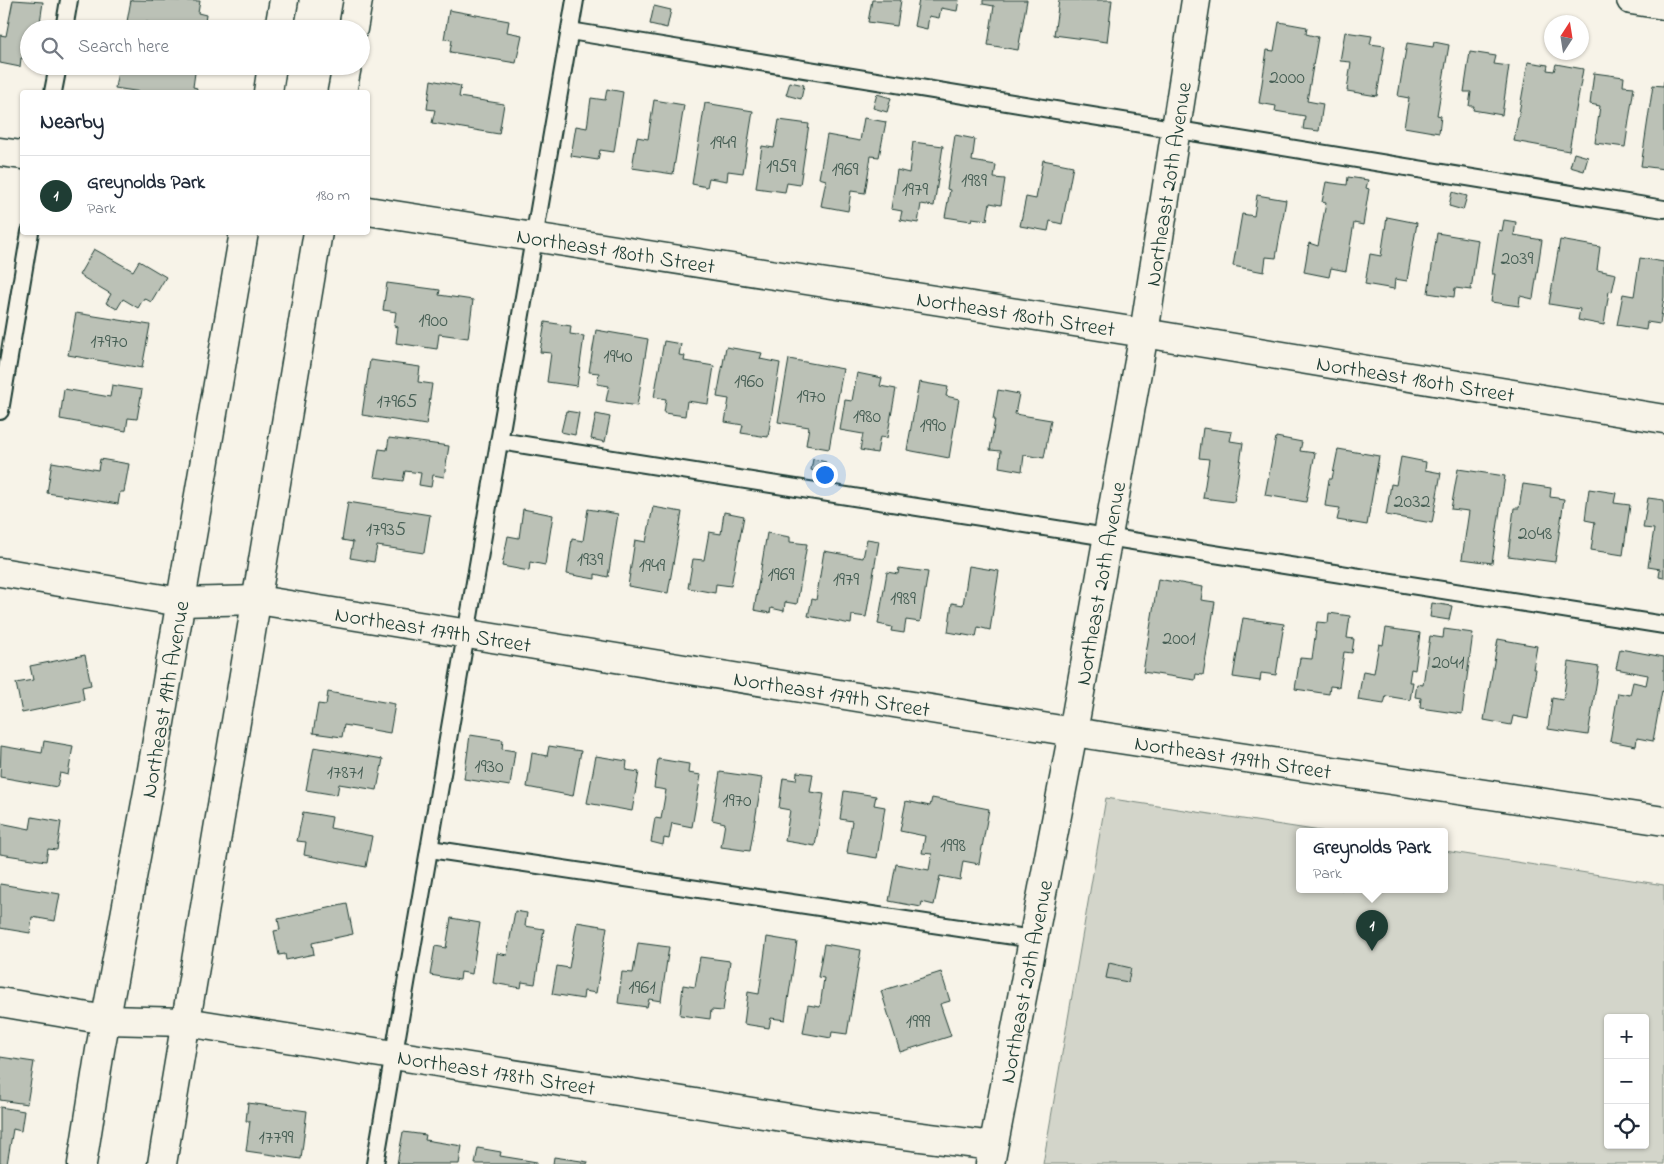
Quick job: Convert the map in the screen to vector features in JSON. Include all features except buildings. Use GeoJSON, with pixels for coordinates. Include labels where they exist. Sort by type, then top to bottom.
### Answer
{"type":"FeatureCollection","features":[{"type":"Feature","properties":{"kind":"street"},"geometry":{"type":"LineString","coordinates":[[281,20],[284,0]]}},
{"type":"Feature","properties":{"kind":"street"},"geometry":{"type":"LineString","coordinates":[[355,20],[358,0]]}},
{"type":"Feature","properties":{"kind":"street","name":"Northeast 20th Avenue"},"geometry":{"type":"LineString","coordinates":[[992,1155],[1073,732],[1144,333],[1196,0]]}},
{"type":"Feature","properties":{"kind":"street"},"geometry":{"type":"LineString","coordinates":[[1632,0],[1664,5]]}},
{"type":"Feature","properties":{"kind":"street"},"geometry":{"type":"LineString","coordinates":[[268,90],[271,75]]}},
{"type":"Feature","properties":{"kind":"street"},"geometry":{"type":"LineString","coordinates":[[342,90],[345,75]]}},
{"type":"Feature","properties":{"kind":"street"},"geometry":{"type":"LineString","coordinates":[[0,152],[20,156]]}},
{"type":"Feature","properties":{"kind":"street","name":"Northeast 180th Street"},"geometry":{"type":"LineString","coordinates":[[370,211],[1144,333],[1664,419]]}},
{"type":"Feature","properties":{"kind":"street","name":"Northeast 19th Avenue"},"geometry":{"type":"LineString","coordinates":[[82,1164],[243,235]]}},
{"type":"Feature","properties":{"kind":"street"},"geometry":{"type":"LineString","coordinates":[[162,1164],[258,600],[318,235]]}},
{"type":"Feature","properties":{"kind":"street","name":"Northeast 179th Street"},"geometry":{"type":"LineString","coordinates":[[0,572],[181,602],[258,600],[1073,732],[1664,821]]}},
{"type":"Feature","properties":{"kind":"street","name":"Northeast 178th Street"},"geometry":{"type":"LineString","coordinates":[[0,1002],[106,1020],[186,1022],[858,1129],[992,1155]]}},
{"type":"Feature","properties":{"kind":"lane"},"geometry":{"type":"LineString","coordinates":[[66,20],[69,0]]}},
{"type":"Feature","properties":{"kind":"lane"},"geometry":{"type":"LineString","coordinates":[[375,1164],[575,0]]}},
{"type":"Feature","properties":{"kind":"lane"},"geometry":{"type":"LineString","coordinates":[[570,31],[1176,128],[1664,209]]}},
{"type":"Feature","properties":{"kind":"lane"},"geometry":{"type":"LineString","coordinates":[[53,90],[56,75]]}},
{"type":"Feature","properties":{"kind":"lane"},"geometry":{"type":"LineString","coordinates":[[0,411],[4,360],[29,235]]}},
{"type":"Feature","properties":{"kind":"lane"},"geometry":{"type":"LineString","coordinates":[[498,441],[1664,625]]}},
{"type":"Feature","properties":{"kind":"lane"},"geometry":{"type":"LineString","coordinates":[[430,849],[1033,939]]}},
{"type":"Feature","properties":{"kind":"shaded area"},"geometry":{"type":"Polygon","coordinates":[[[1106,798],[1301,828],[1296,828],[1296,893],[1448,893],[1448,851],[1664,885],[1664,1164],[1043,1164],[1106,798]]]}},
{"type":"Feature","properties":{"kind":"place","name":"Greynolds Park"},"geometry":{"type":"Point","coordinates":[1372,951]}}]}
